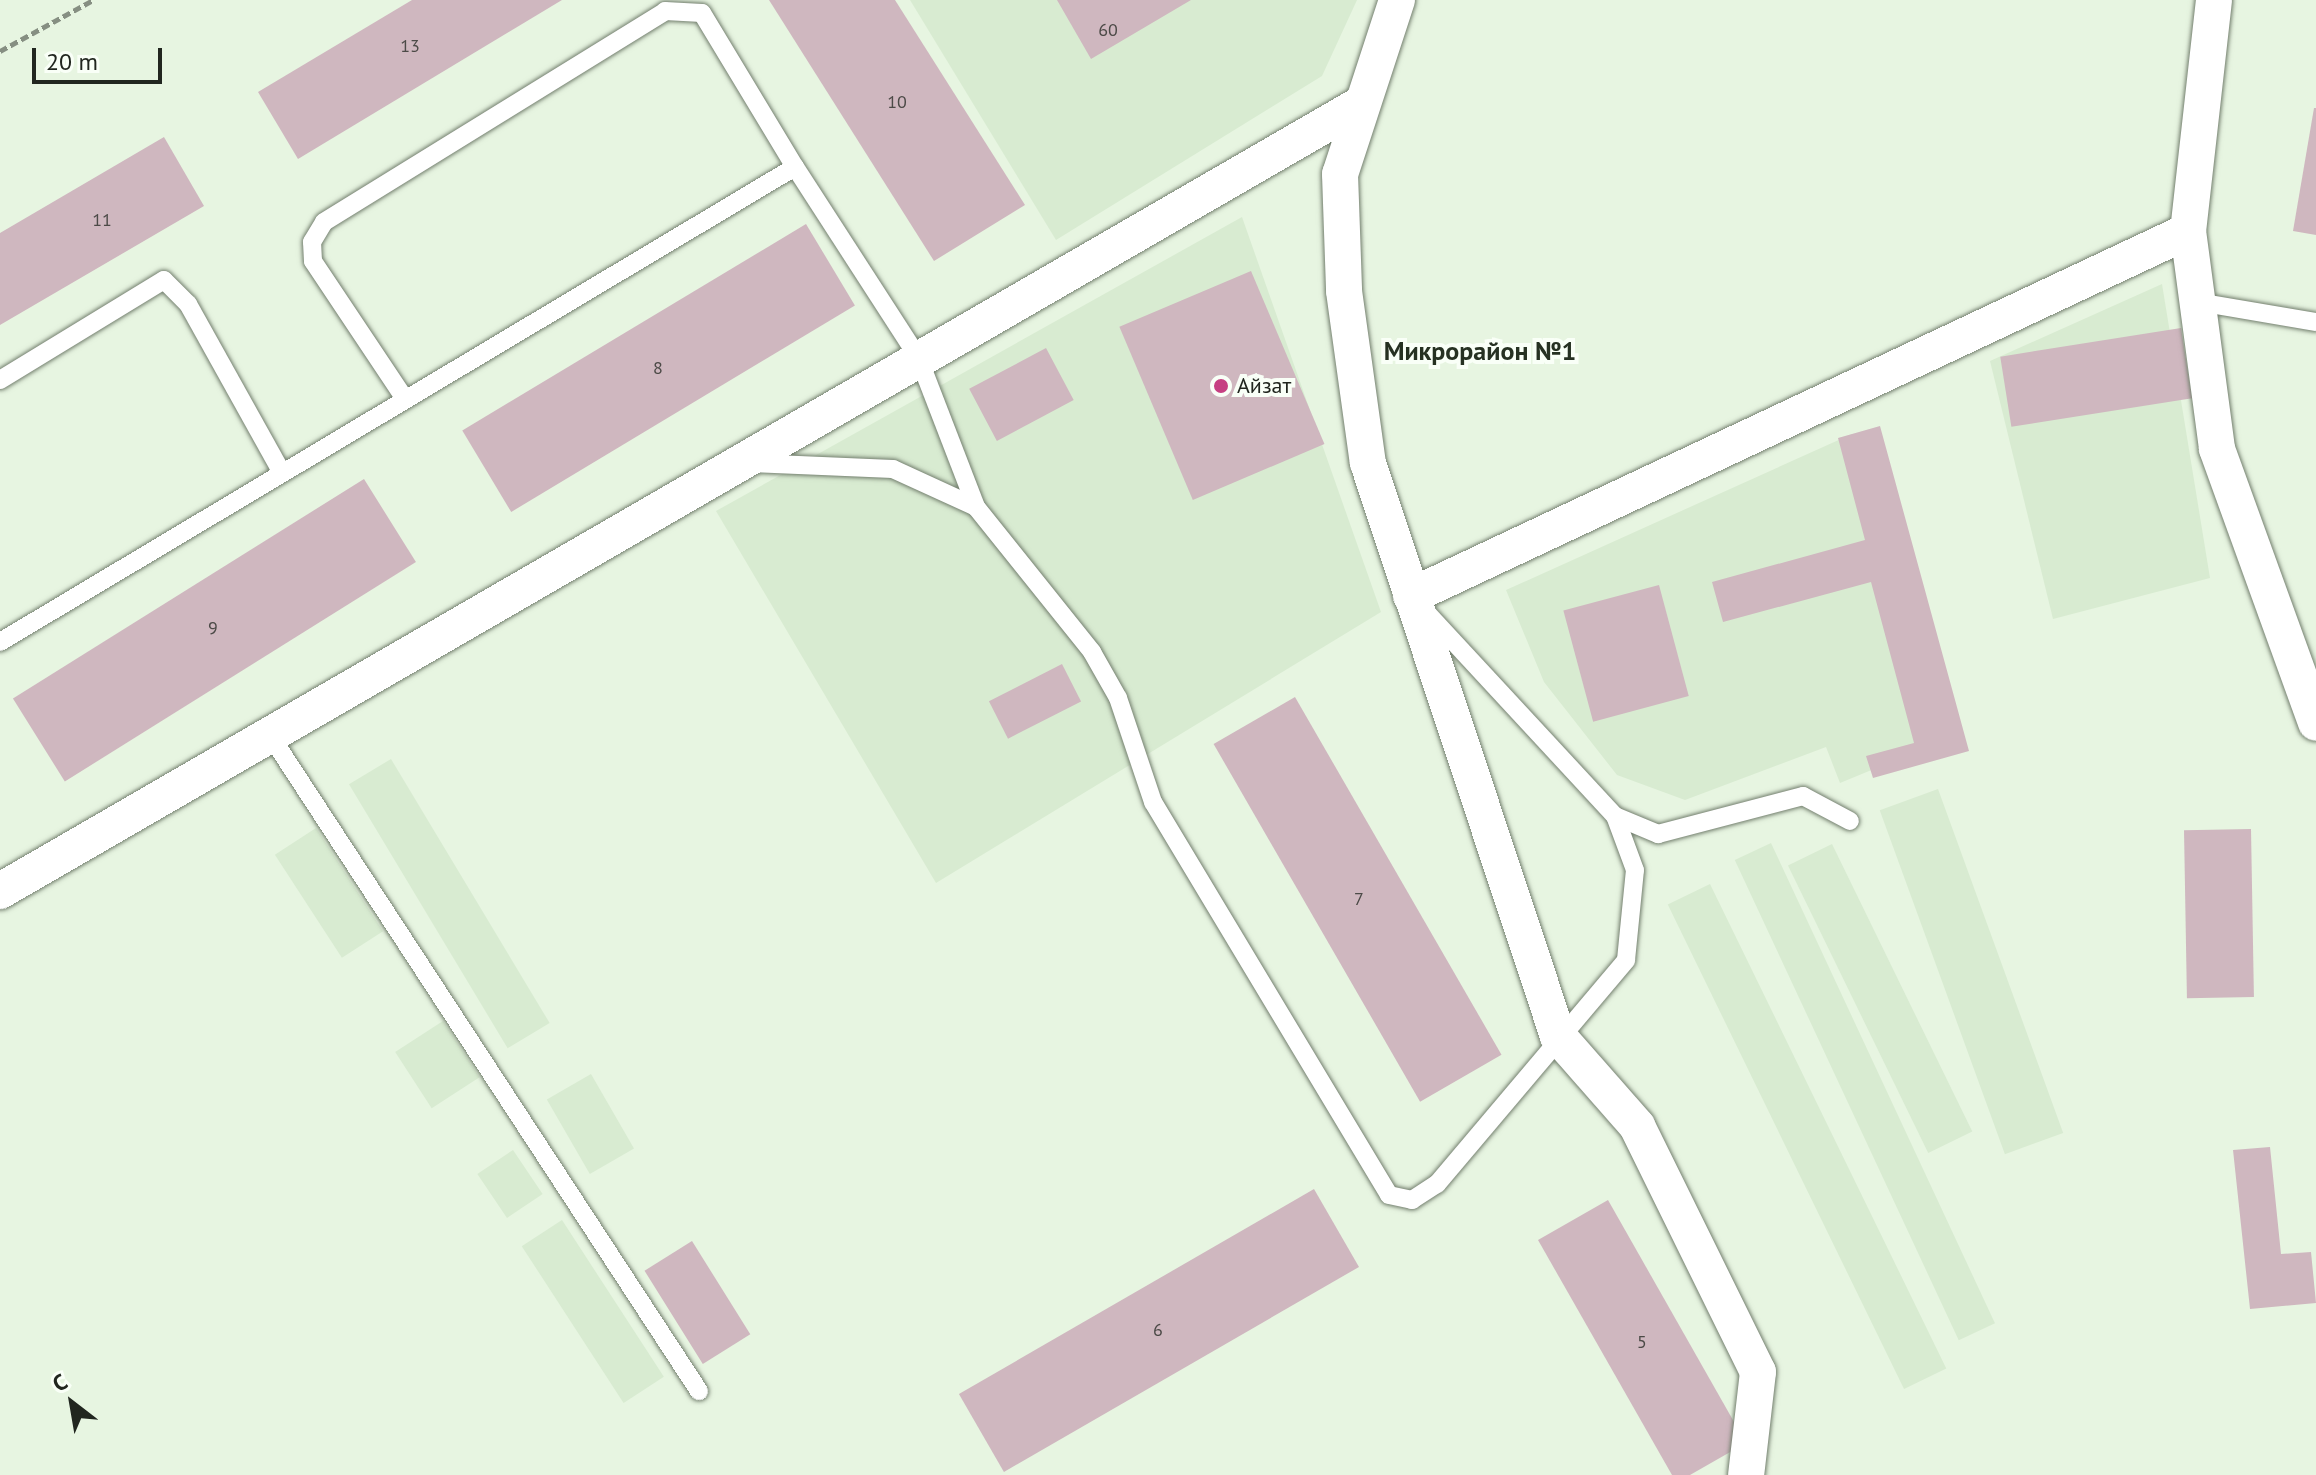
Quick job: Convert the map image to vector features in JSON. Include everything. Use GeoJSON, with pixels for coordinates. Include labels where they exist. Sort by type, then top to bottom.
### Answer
{"type":"FeatureCollection","features":[{"type":"Feature","properties":{"kind":"street"},"geometry":{"type":"LineString","coordinates":[[1397,0],[1340,174],[1344,291],[1368,463],[1558,1036],[1637,1126],[1758,1372],[1746,1475]]}},
{"type":"Feature","properties":{"kind":"street"},"geometry":{"type":"LineString","coordinates":[[2214,0],[2188,231],[2217,449],[2316,723]]}},
{"type":"Feature","properties":{"kind":"street"},"geometry":{"type":"LineString","coordinates":[[0,891],[750,463],[919,359],[1361,104]]}},
{"type":"Feature","properties":{"kind":"street"},"geometry":{"type":"LineString","coordinates":[[1411,596],[2188,231]]}},
{"type":"Feature","properties":{"kind":"lane"},"geometry":{"type":"LineString","coordinates":[[405,399],[313,261],[312,242],[324,222],[665,11],[702,13],[795,167],[919,359],[976,507],[1092,652],[1118,698],[1153,802],[1389,1195],[1412,1200],[1437,1184],[1558,1036],[1626,960],[1635,870],[1615,816],[1411,596]]}},
{"type":"Feature","properties":{"kind":"lane"},"geometry":{"type":"LineString","coordinates":[[0,642],[795,167]]}},
{"type":"Feature","properties":{"kind":"lane"},"geometry":{"type":"LineString","coordinates":[[0,380],[164,280],[188,304],[282,473]]}},
{"type":"Feature","properties":{"kind":"lane"},"geometry":{"type":"LineString","coordinates":[[2198,302],[2316,322]]}},
{"type":"Feature","properties":{"kind":"lane"},"geometry":{"type":"LineString","coordinates":[[750,463],[893,469],[976,507]]}},
{"type":"Feature","properties":{"kind":"lane"},"geometry":{"type":"LineString","coordinates":[[270,735],[699,1391]]}},
{"type":"Feature","properties":{"kind":"lane"},"geometry":{"type":"LineString","coordinates":[[1615,816],[1658,834],[1803,796],[1850,821]]}},
{"type":"Feature","properties":{"kind":"path"},"geometry":{"type":"LineString","coordinates":[[0,51],[93,0]]}},
{"type":"Feature","properties":{"kind":"shaded area"},"geometry":{"type":"Polygon","coordinates":[[[910,0],[1357,0],[1322,76],[1056,240],[910,0]]]}},
{"type":"Feature","properties":{"kind":"shaded area"},"geometry":{"type":"Polygon","coordinates":[[[1242,217],[1381,612],[936,883],[716,511],[1242,217]]]}},
{"type":"Feature","properties":{"kind":"shaded area"},"geometry":{"type":"Polygon","coordinates":[[[2162,284],[2210,578],[2053,619],[1990,361],[2162,284]]]}},
{"type":"Feature","properties":{"kind":"shaded area"},"geometry":{"type":"Polygon","coordinates":[[[1852,434],[1932,745],[1840,783],[1826,747],[1685,800],[1617,775],[1544,682],[1506,590],[1852,434]]]}},
{"type":"Feature","properties":{"kind":"shaded area"},"geometry":{"type":"Polygon","coordinates":[[[391,759],[550,1023],[508,1048],[349,784],[391,759]]]}},
{"type":"Feature","properties":{"kind":"shaded area"},"geometry":{"type":"Polygon","coordinates":[[[1938,789],[2063,1133],[2005,1154],[1880,810],[1938,789]]]}},
{"type":"Feature","properties":{"kind":"shaded area"},"geometry":{"type":"Polygon","coordinates":[[[316,828],[383,931],[342,958],[275,855],[316,828]]]}},
{"type":"Feature","properties":{"kind":"shaded area"},"geometry":{"type":"Polygon","coordinates":[[[1771,843],[1995,1323],[1959,1340],[1735,860],[1771,843]]]}},
{"type":"Feature","properties":{"kind":"shaded area"},"geometry":{"type":"Polygon","coordinates":[[[1832,844],[1972,1132],[1928,1153],[1788,865],[1832,844]]]}},
{"type":"Feature","properties":{"kind":"shaded area"},"geometry":{"type":"Polygon","coordinates":[[[1710,884],[1946,1368],[1904,1389],[1668,905],[1710,884]]]}},
{"type":"Feature","properties":{"kind":"shaded area"},"geometry":{"type":"Polygon","coordinates":[[[443,1021],[479,1077],[432,1108],[395,1052],[443,1021]]]}},
{"type":"Feature","properties":{"kind":"shaded area"},"geometry":{"type":"Polygon","coordinates":[[[591,1074],[634,1148],[590,1174],[547,1100],[591,1074]]]}},
{"type":"Feature","properties":{"kind":"shaded area"},"geometry":{"type":"Polygon","coordinates":[[[513,1150],[543,1194],[507,1218],[477,1174],[513,1150]]]}},
{"type":"Feature","properties":{"kind":"shaded area"},"geometry":{"type":"Polygon","coordinates":[[[562,1220],[664,1377],[624,1403],[522,1246],[562,1220]]]}},
{"type":"Feature","properties":{"kind":"building"},"geometry":{"type":"Polygon","coordinates":[[[412,0],[562,0],[298,159],[258,92],[412,0]]]}},
{"type":"Feature","properties":{"kind":"building"},"geometry":{"type":"Polygon","coordinates":[[[769,0],[895,0],[1025,205],[934,261],[769,0]]]}},
{"type":"Feature","properties":{"kind":"building"},"geometry":{"type":"Polygon","coordinates":[[[1057,0],[1191,0],[1091,59],[1057,0]]]}},
{"type":"Feature","properties":{"kind":"building"},"geometry":{"type":"Polygon","coordinates":[[[2316,108],[2316,235],[2293,231],[2316,108]]]}},
{"type":"Feature","properties":{"kind":"building"},"geometry":{"type":"Polygon","coordinates":[[[164,137],[204,206],[0,325],[0,233],[164,137]]]}},
{"type":"Feature","properties":{"kind":"building"},"geometry":{"type":"Polygon","coordinates":[[[806,224],[855,305],[511,512],[462,431],[806,224]]]}},
{"type":"Feature","properties":{"kind":"building","name":"Айзат"},"geometry":{"type":"Polygon","coordinates":[[[1251,271],[1324,444],[1193,500],[1119,327],[1251,271]]]}},
{"type":"Feature","properties":{"kind":"building"},"geometry":{"type":"Polygon","coordinates":[[[2181,328],[2192,398],[2011,427],[2000,357],[2181,328]]]}},
{"type":"Feature","properties":{"kind":"building"},"geometry":{"type":"Polygon","coordinates":[[[1046,348],[1074,400],[997,441],[969,389],[1046,348]]]}},
{"type":"Feature","properties":{"kind":"building"},"geometry":{"type":"Polygon","coordinates":[[[1880,426],[1969,751],[1873,778],[1866,756],[1914,743],[1871,582],[1723,622],[1712,582],[1865,540],[1838,438],[1880,426]]]}},
{"type":"Feature","properties":{"kind":"building"},"geometry":{"type":"Polygon","coordinates":[[[364,479],[416,562],[65,781],[13,698],[364,479]]]}},
{"type":"Feature","properties":{"kind":"building"},"geometry":{"type":"Polygon","coordinates":[[[1659,585],[1689,696],[1593,722],[1563,611],[1659,585]]]}},
{"type":"Feature","properties":{"kind":"building"},"geometry":{"type":"Polygon","coordinates":[[[1062,664],[1081,701],[1008,739],[989,701],[1062,664]]]}},
{"type":"Feature","properties":{"kind":"building"},"geometry":{"type":"Polygon","coordinates":[[[1295,697],[1502,1055],[1420,1102],[1214,744],[1295,697]]]}},
{"type":"Feature","properties":{"kind":"building"},"geometry":{"type":"Polygon","coordinates":[[[2251,829],[2254,997],[2187,998],[2184,830],[2251,829]]]}},
{"type":"Feature","properties":{"kind":"building"},"geometry":{"type":"Polygon","coordinates":[[[2270,1147],[2281,1254],[2311,1252],[2316,1303],[2250,1309],[2233,1150],[2270,1147]]]}},
{"type":"Feature","properties":{"kind":"building"},"geometry":{"type":"Polygon","coordinates":[[[1314,1189],[1359,1267],[1004,1472],[959,1394],[1314,1189]]]}},
{"type":"Feature","properties":{"kind":"building"},"geometry":{"type":"Polygon","coordinates":[[[1608,1200],[1746,1443],[1690,1475],[1672,1475],[1538,1240],[1608,1200]]]}},
{"type":"Feature","properties":{"kind":"building"},"geometry":{"type":"Polygon","coordinates":[[[692,1241],[750,1334],[703,1364],[645,1271],[692,1241]]]}},
{"type":"Feature","properties":{"kind":"place","name":"Айзат"},"geometry":{"type":"Point","coordinates":[1221,386]}},
{"type":"Feature","properties":{"kind":"district","name":"Микрорайон №1"},"geometry":{"type":"Point","coordinates":[1480,351]}}]}
